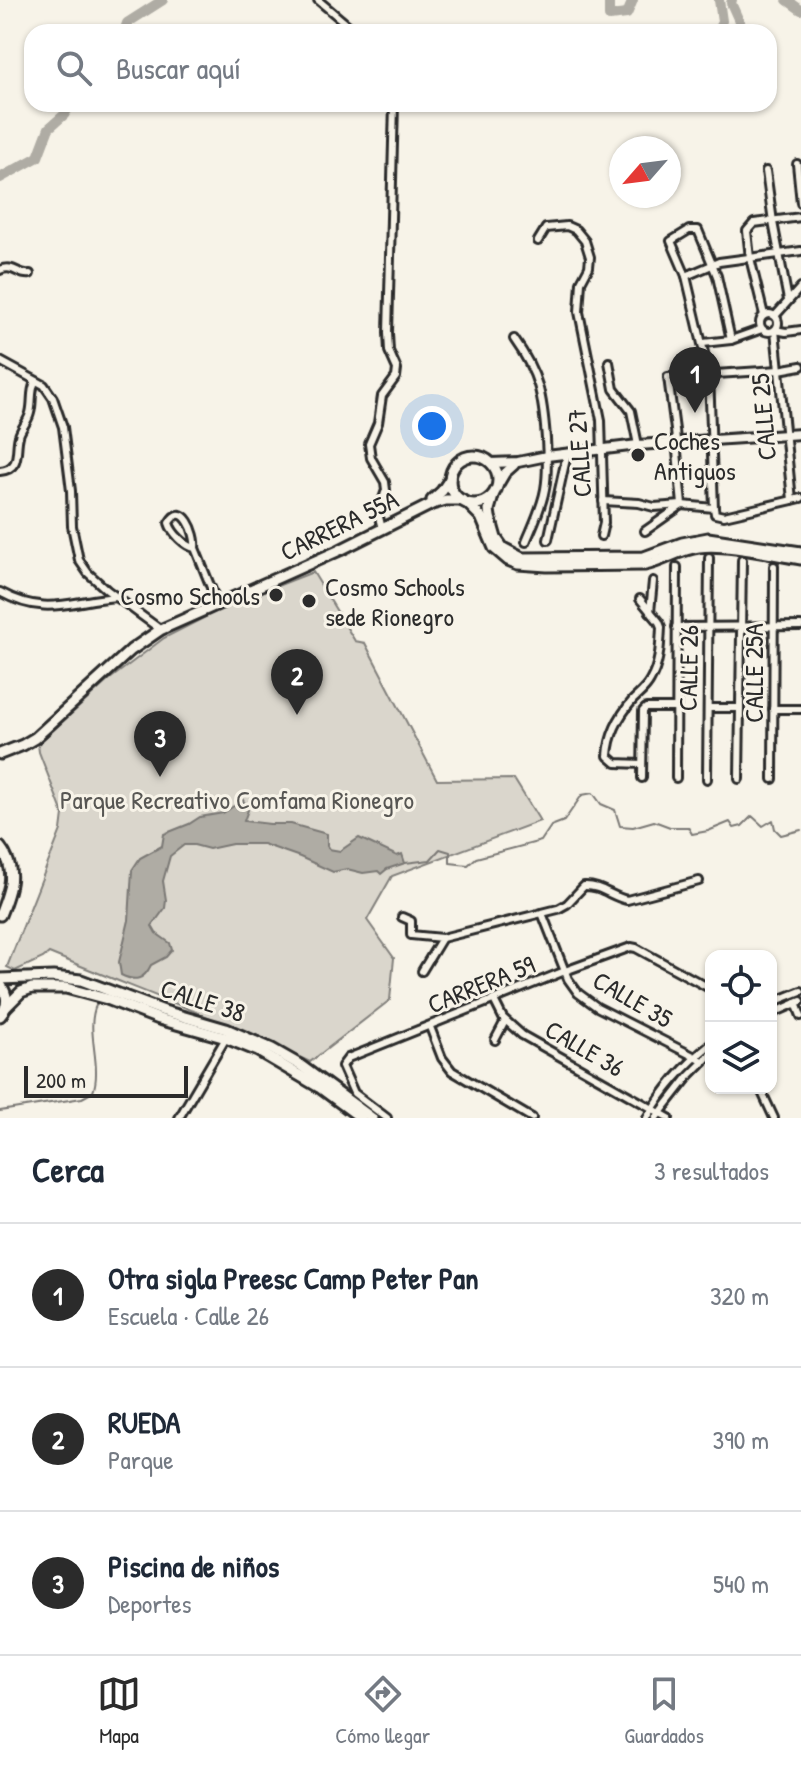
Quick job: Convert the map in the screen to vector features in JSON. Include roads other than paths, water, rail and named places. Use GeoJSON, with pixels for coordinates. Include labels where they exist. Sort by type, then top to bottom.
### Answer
{"type":"FeatureCollection","features":[{"type":"Feature","properties":{"kind":"main road"},"geometry":{"type":"LineString","coordinates":[[491,463],[638,445],[801,434]]}},
{"type":"Feature","properties":{"kind":"main road"},"geometry":{"type":"LineString","coordinates":[[498,485],[497,471],[479,456],[465,457],[455,466],[450,479],[452,489],[481,517],[494,548],[518,564],[645,565],[692,548],[713,546],[801,559]]}},
{"type":"Feature","properties":{"kind":"main road"},"geometry":{"type":"LineString","coordinates":[[518,462],[508,469],[498,485],[489,510],[496,538],[503,548],[522,558],[644,557],[682,543],[708,538],[801,552]]}},
{"type":"Feature","properties":{"kind":"main road","name":"CARRERA 55A"},"geometry":{"type":"LineString","coordinates":[[0,752],[30,735],[127,648],[157,627],[435,498],[450,479]]}},
{"type":"Feature","properties":{"kind":"main road"},"geometry":{"type":"LineString","coordinates":[[464,501],[481,503],[493,496]]}},
{"type":"Feature","properties":{"kind":"main road","name":"CARRERA 55A"},"geometry":{"type":"LineString","coordinates":[[0,752],[35,738],[131,650],[160,630],[340,550],[432,504],[446,500],[464,501]]}},
{"type":"Feature","properties":{"kind":"main road"},"geometry":{"type":"LineString","coordinates":[[0,847],[12,871],[11,888],[0,915]]}},
{"type":"Feature","properties":{"kind":"main road","name":"CALLE 38"},"geometry":{"type":"LineString","coordinates":[[0,982],[53,977],[81,980],[164,1011],[226,1029],[300,1065],[372,1118]]}},
{"type":"Feature","properties":{"kind":"main road"},"geometry":{"type":"LineString","coordinates":[[0,982],[6,994],[2,1012]]}},
{"type":"Feature","properties":{"kind":"main road","name":"CALLE 38"},"geometry":{"type":"LineString","coordinates":[[2,1012],[25,990],[32,988],[66,988],[107,999],[258,1051],[319,1087],[361,1118]]}},
{"type":"Feature","properties":{"kind":"street"},"geometry":{"type":"LineString","coordinates":[[318,0],[346,24]]}},
{"type":"Feature","properties":{"kind":"street"},"geometry":{"type":"LineString","coordinates":[[381,525],[378,513],[386,490],[385,482],[371,458],[369,444],[378,423],[382,396],[396,377],[397,369],[389,351],[388,333],[394,112]]}},
{"type":"Feature","properties":{"kind":"street"},"geometry":{"type":"LineString","coordinates":[[797,164],[801,203]]}},
{"type":"Feature","properties":{"kind":"street"},"geometry":{"type":"LineString","coordinates":[[766,171],[788,300]]}},
{"type":"Feature","properties":{"kind":"street"},"geometry":{"type":"LineString","coordinates":[[764,315],[750,258],[747,231],[754,223],[801,217]]}},
{"type":"Feature","properties":{"kind":"street","name":"CALLE 27"},"geometry":{"type":"LineString","coordinates":[[538,241],[546,228],[567,226],[576,230],[585,241],[590,257],[589,267],[581,282],[579,312],[601,420],[604,523],[601,536]]}},
{"type":"Feature","properties":{"kind":"street"},"geometry":{"type":"LineString","coordinates":[[731,340],[714,264],[698,230],[689,230],[671,241],[686,276],[709,374],[715,514],[724,516],[801,498]]}},
{"type":"Feature","properties":{"kind":"street"},"geometry":{"type":"LineString","coordinates":[[686,276],[714,264],[801,251]]}},
{"type":"Feature","properties":{"kind":"street"},"geometry":{"type":"LineString","coordinates":[[0,270],[6,267],[30,274]]}},
{"type":"Feature","properties":{"kind":"street"},"geometry":{"type":"LineString","coordinates":[[775,316],[801,287]]}},
{"type":"Feature","properties":{"kind":"street"},"geometry":{"type":"LineString","coordinates":[[775,330],[778,322],[775,316],[764,315],[759,322],[768,333],[801,330]]}},
{"type":"Feature","properties":{"kind":"street"},"geometry":{"type":"LineString","coordinates":[[703,343],[731,340],[762,329]]}},
{"type":"Feature","properties":{"kind":"street","name":"CALLE 25"},"geometry":{"type":"LineString","coordinates":[[775,330],[792,500]]}},
{"type":"Feature","properties":{"kind":"street"},"geometry":{"type":"LineString","coordinates":[[514,339],[531,365],[541,394],[547,456],[545,489],[526,542]]}},
{"type":"Feature","properties":{"kind":"street"},"geometry":{"type":"LineString","coordinates":[[0,361],[44,385],[53,398],[63,427],[72,526],[79,560],[88,573],[157,627]]}},
{"type":"Feature","properties":{"kind":"street"},"geometry":{"type":"LineString","coordinates":[[609,362],[614,389],[631,411],[638,445]]}},
{"type":"Feature","properties":{"kind":"street"},"geometry":{"type":"LineString","coordinates":[[682,505],[668,377],[801,366]]}},
{"type":"Feature","properties":{"kind":"street"},"geometry":{"type":"LineString","coordinates":[[0,471],[9,469],[15,462],[19,450],[18,437],[30,417],[35,382]]}},
{"type":"Feature","properties":{"kind":"street"},"geometry":{"type":"LineString","coordinates":[[548,540],[567,454]]}},
{"type":"Feature","properties":{"kind":"street"},"geometry":{"type":"LineString","coordinates":[[603,501],[654,507],[682,505],[714,508]]}},
{"type":"Feature","properties":{"kind":"street"},"geometry":{"type":"LineString","coordinates":[[645,531],[682,505]]}},
{"type":"Feature","properties":{"kind":"street"},"geometry":{"type":"LineString","coordinates":[[195,548],[171,529],[169,523],[172,517],[179,514],[186,518],[216,600]]}},
{"type":"Feature","properties":{"kind":"street","name":"CALLE 26"},"geometry":{"type":"LineString","coordinates":[[707,779],[709,558]]}},
{"type":"Feature","properties":{"kind":"street"},"geometry":{"type":"LineString","coordinates":[[739,779],[742,560]]}},
{"type":"Feature","properties":{"kind":"street","name":"CALLE 25A"},"geometry":{"type":"LineString","coordinates":[[773,779],[774,566]]}},
{"type":"Feature","properties":{"kind":"street"},"geometry":{"type":"LineString","coordinates":[[676,778],[677,567]]}},
{"type":"Feature","properties":{"kind":"street"},"geometry":{"type":"LineString","coordinates":[[650,613],[653,581]]}},
{"type":"Feature","properties":{"kind":"street"},"geometry":{"type":"LineString","coordinates":[[0,592],[17,601],[41,606],[116,597]]}},
{"type":"Feature","properties":{"kind":"street"},"geometry":{"type":"LineString","coordinates":[[640,599],[661,627],[658,661],[650,681],[617,723],[608,756],[618,764],[642,764]]}},
{"type":"Feature","properties":{"kind":"street"},"geometry":{"type":"LineString","coordinates":[[676,627],[801,626]]}},
{"type":"Feature","properties":{"kind":"street"},"geometry":{"type":"LineString","coordinates":[[641,693],[650,708]]}},
{"type":"Feature","properties":{"kind":"street"},"geometry":{"type":"LineString","coordinates":[[642,778],[642,714],[650,708],[676,708]]}},
{"type":"Feature","properties":{"kind":"street"},"geometry":{"type":"LineString","coordinates":[[708,708],[740,708]]}},
{"type":"Feature","properties":{"kind":"street"},"geometry":{"type":"LineString","coordinates":[[773,709],[801,709]]}},
{"type":"Feature","properties":{"kind":"street"},"geometry":{"type":"LineString","coordinates":[[402,917],[411,921],[411,935],[442,938],[567,904],[584,886],[594,886],[618,899],[627,900],[699,881]]}},
{"type":"Feature","properties":{"kind":"street","name":"CALLE 35"},"geometry":{"type":"LineString","coordinates":[[542,913],[575,990],[597,1007],[703,1061]]}},
{"type":"Feature","properties":{"kind":"street"},"geometry":{"type":"LineString","coordinates":[[422,971],[442,938]]}},
{"type":"Feature","properties":{"kind":"street","name":"CARRERA 59"},"geometry":{"type":"LineString","coordinates":[[387,1118],[354,1093],[343,1071],[343,1062],[348,1058],[627,948],[636,948],[705,986]]}},
{"type":"Feature","properties":{"kind":"street"},"geometry":{"type":"LineString","coordinates":[[777,1001],[801,991]]}},
{"type":"Feature","properties":{"kind":"street","name":"CALLE 36"},"geometry":{"type":"LineString","coordinates":[[494,1000],[505,1021],[522,1035],[669,1118]]}},
{"type":"Feature","properties":{"kind":"street"},"geometry":{"type":"LineString","coordinates":[[777,1011],[798,1002],[801,1016]]}},
{"type":"Feature","properties":{"kind":"street"},"geometry":{"type":"LineString","coordinates":[[495,1040],[505,1021]]}},
{"type":"Feature","properties":{"kind":"street"},"geometry":{"type":"LineString","coordinates":[[430,1027],[442,1058],[452,1071],[532,1118]]}},
{"type":"Feature","properties":{"kind":"street"},"geometry":{"type":"LineString","coordinates":[[179,1118],[226,1038]]}},
{"type":"Feature","properties":{"kind":"street"},"geometry":{"type":"LineString","coordinates":[[656,1113],[696,1056],[705,1049]]}},
{"type":"Feature","properties":{"kind":"street"},"geometry":{"type":"LineString","coordinates":[[647,1118],[656,1113],[703,1061]]}},
{"type":"Feature","properties":{"kind":"street"},"geometry":{"type":"LineString","coordinates":[[763,1094],[774,1118]]}},
{"type":"Feature","properties":{"kind":"waterway"},"geometry":{"type":"LineString","coordinates":[[127,24],[163,0]]}},
{"type":"Feature","properties":{"kind":"waterway"},"geometry":{"type":"LineString","coordinates":[[609,0],[609,16],[627,14],[633,0]]}},
{"type":"Feature","properties":{"kind":"waterway"},"geometry":{"type":"LineString","coordinates":[[719,0],[721,24]]}},
{"type":"Feature","properties":{"kind":"waterway"},"geometry":{"type":"LineString","coordinates":[[732,0],[740,24]]}},
{"type":"Feature","properties":{"kind":"waterway"},"geometry":{"type":"LineString","coordinates":[[787,0],[801,10]]}},
{"type":"Feature","properties":{"kind":"waterway"},"geometry":{"type":"LineString","coordinates":[[0,178],[38,157],[49,128],[66,112]]}},
{"type":"Feature","properties":{"kind":"waterway"},"geometry":{"type":"LineString","coordinates":[[405,863],[430,860],[440,849],[450,852],[450,863],[468,865],[476,858],[541,841],[551,826],[564,821],[582,795],[593,793],[601,804],[615,810],[620,826],[633,827],[654,821],[670,827],[688,827],[692,834],[730,822],[734,828],[742,826],[752,816],[763,826],[773,820],[775,829],[781,835],[801,830]]}},
{"type":"Feature","properties":{"kind":"waterway"},"geometry":{"type":"LineString","coordinates":[[0,1111],[82,1098],[93,1092],[96,1070],[92,1024],[97,1003]]}},
{"type":"Feature","properties":{"kind":"place","name":"Otra sigla Preesc Camp Peter Pan"},"geometry":{"type":"Point","coordinates":[695,413]}},
{"type":"Feature","properties":{"kind":"place","name":"Coches Antiguos"},"geometry":{"type":"Point","coordinates":[638,455]}},
{"type":"Feature","properties":{"kind":"place","name":"Cosmo Schools"},"geometry":{"type":"Point","coordinates":[276,595]}},
{"type":"Feature","properties":{"kind":"place","name":"Cosmo Schools sede Rionegro"},"geometry":{"type":"Point","coordinates":[309,601]}},
{"type":"Feature","properties":{"kind":"place","name":"RUEDA"},"geometry":{"type":"Point","coordinates":[297,715]}},
{"type":"Feature","properties":{"kind":"place","name":"Piscina de niños"},"geometry":{"type":"Point","coordinates":[160,777]}},
{"type":"Feature","properties":{"kind":"park label","name":"Parque Recreativo Comfama Rionegro"},"geometry":{"type":"Point","coordinates":[237,799]}}]}
